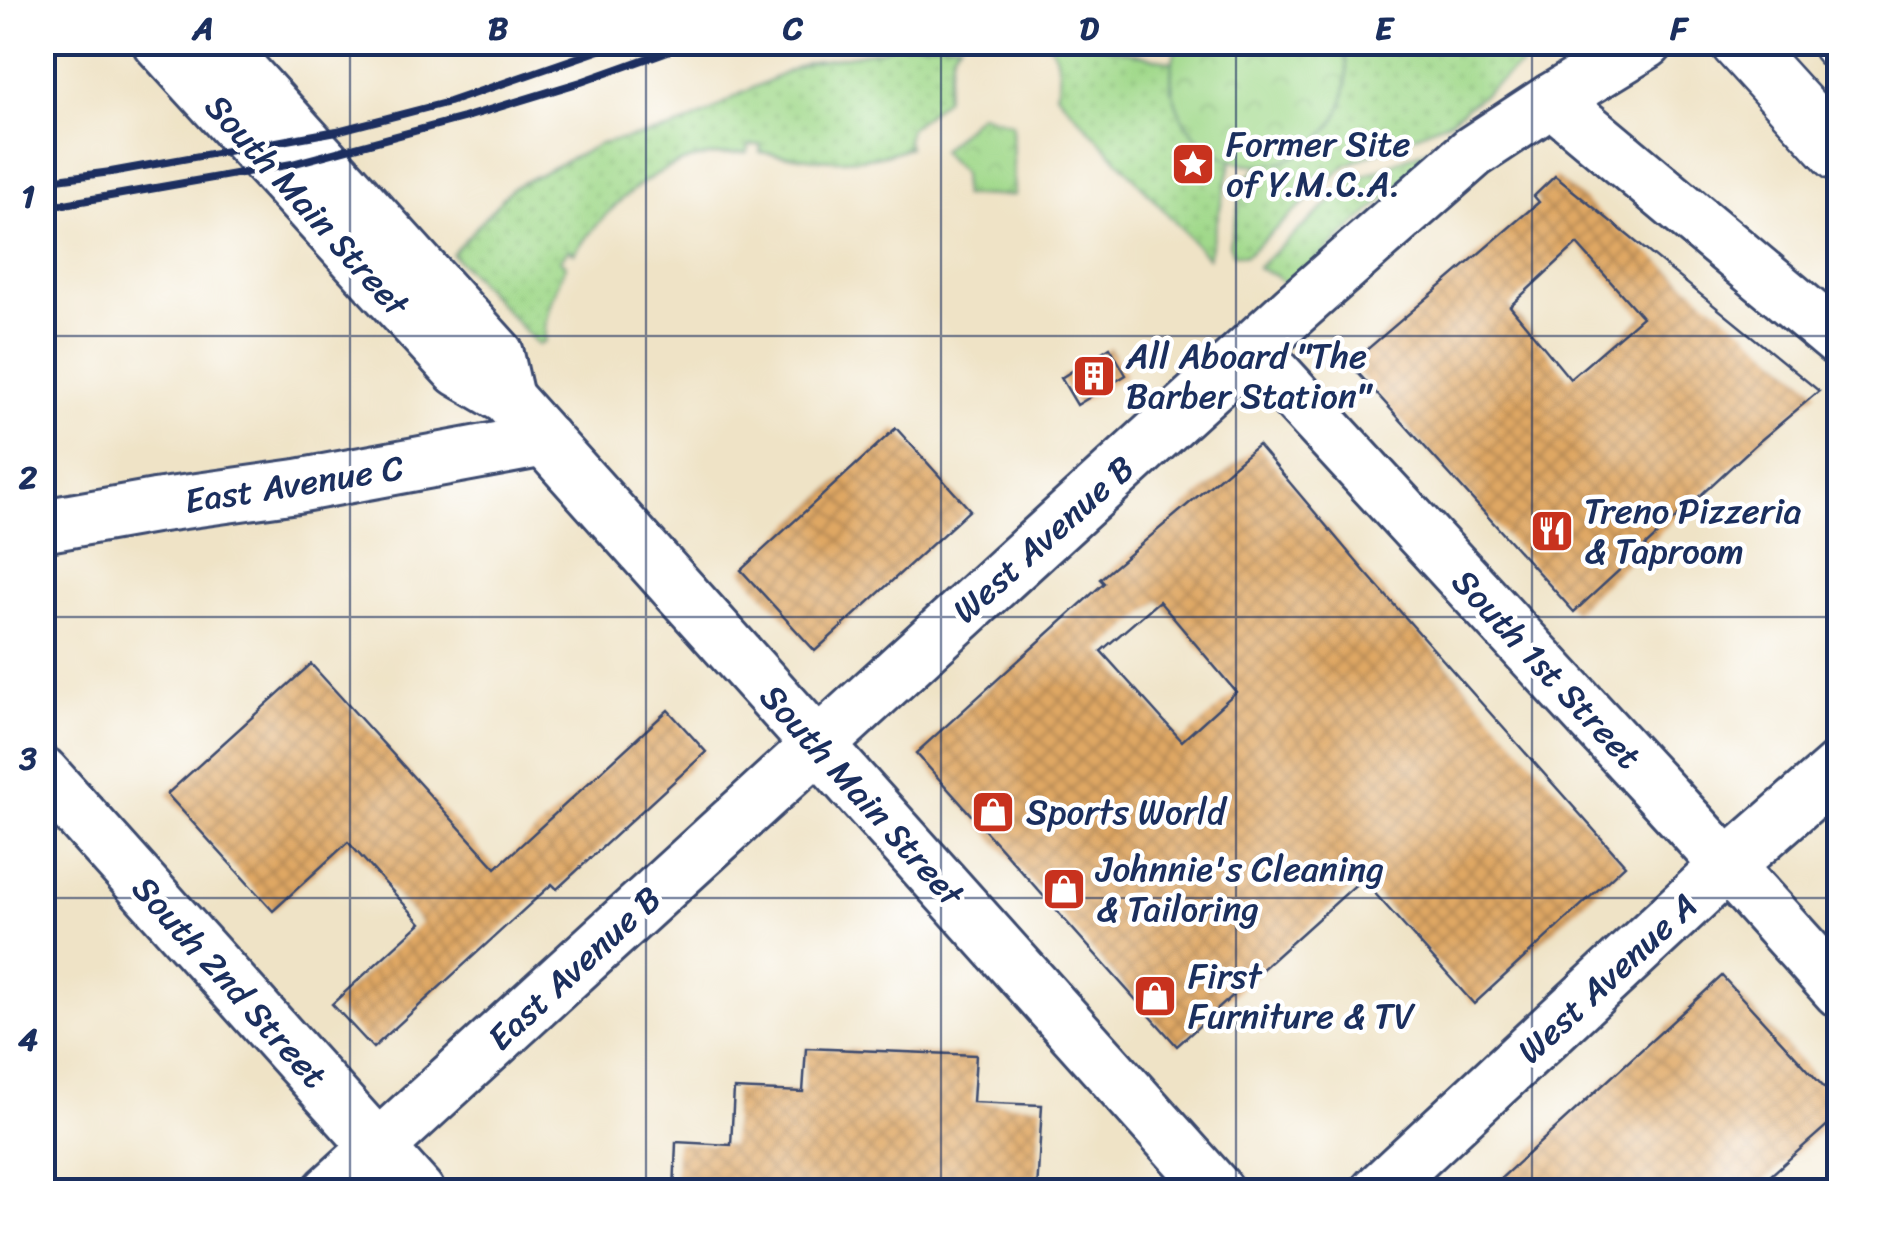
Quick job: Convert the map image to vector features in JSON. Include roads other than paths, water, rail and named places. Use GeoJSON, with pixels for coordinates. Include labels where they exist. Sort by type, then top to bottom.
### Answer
{"type":"FeatureCollection","features":[{"type":"Feature","properties":{"kind":"main road"},"geometry":{"type":"LineString","coordinates":[[1738,42],[1831,144]]}},
{"type":"Feature","properties":{"kind":"street","name":"South Main Street"},"geometry":{"type":"LineString","coordinates":[[159,42],[459,370],[507,398],[546,440],[1218,1192]]}},
{"type":"Feature","properties":{"kind":"street","name":"South Main Street"},"geometry":{"type":"LineString","coordinates":[[215,42],[497,354],[507,398]]}},
{"type":"Feature","properties":{"kind":"street","name":"West Avenue B"},"geometry":{"type":"LineString","coordinates":[[818,745],[1473,152],[1647,42]]}},
{"type":"Feature","properties":{"kind":"street"},"geometry":{"type":"LineString","coordinates":[[1552,100],[1840,341]]}},
{"type":"Feature","properties":{"kind":"street","name":"South 1st Street"},"geometry":{"type":"LineString","coordinates":[[1252,349],[1840,992]]}},
{"type":"Feature","properties":{"kind":"street","name":"East Avenue C"},"geometry":{"type":"LineString","coordinates":[[42,526],[297,486],[546,440]]}},
{"type":"Feature","properties":{"kind":"street","name":"East Avenue B"},"geometry":{"type":"LineString","coordinates":[[329,1192],[818,745]]}},
{"type":"Feature","properties":{"kind":"street","name":"West Avenue A"},"geometry":{"type":"LineString","coordinates":[[1376,1192],[1840,767]]}},
{"type":"Feature","properties":{"kind":"street","name":"South 2nd Street"},"geometry":{"type":"LineString","coordinates":[[42,773],[418,1192]]}},
{"type":"Feature","properties":{"kind":"railway"},"geometry":{"type":"LineString","coordinates":[[42,181],[337,131],[449,102],[623,42]]}},
{"type":"Feature","properties":{"kind":"railway"},"geometry":{"type":"LineString","coordinates":[[42,208],[292,164],[463,118],[693,42]]}},
{"type":"Feature","properties":{"kind":"place","name":"Former Site of Y.M.C.A."},"geometry":{"type":"Point","coordinates":[1193,164]}},
{"type":"Feature","properties":{"kind":"place","name":"All Aboard \"The Barber Station\""},"geometry":{"type":"Point","coordinates":[1094,376]}},
{"type":"Feature","properties":{"kind":"place","name":"Treno Pizzeria & Taproom"},"geometry":{"type":"Point","coordinates":[1552,531]}},
{"type":"Feature","properties":{"kind":"place","name":"Sports World"},"geometry":{"type":"Point","coordinates":[993,812]}},
{"type":"Feature","properties":{"kind":"place","name":"Johnnie's Cleaning & Tailoring"},"geometry":{"type":"Point","coordinates":[1064,889]}},
{"type":"Feature","properties":{"kind":"place","name":"First Furniture & TV"},"geometry":{"type":"Point","coordinates":[1155,996]}}]}
